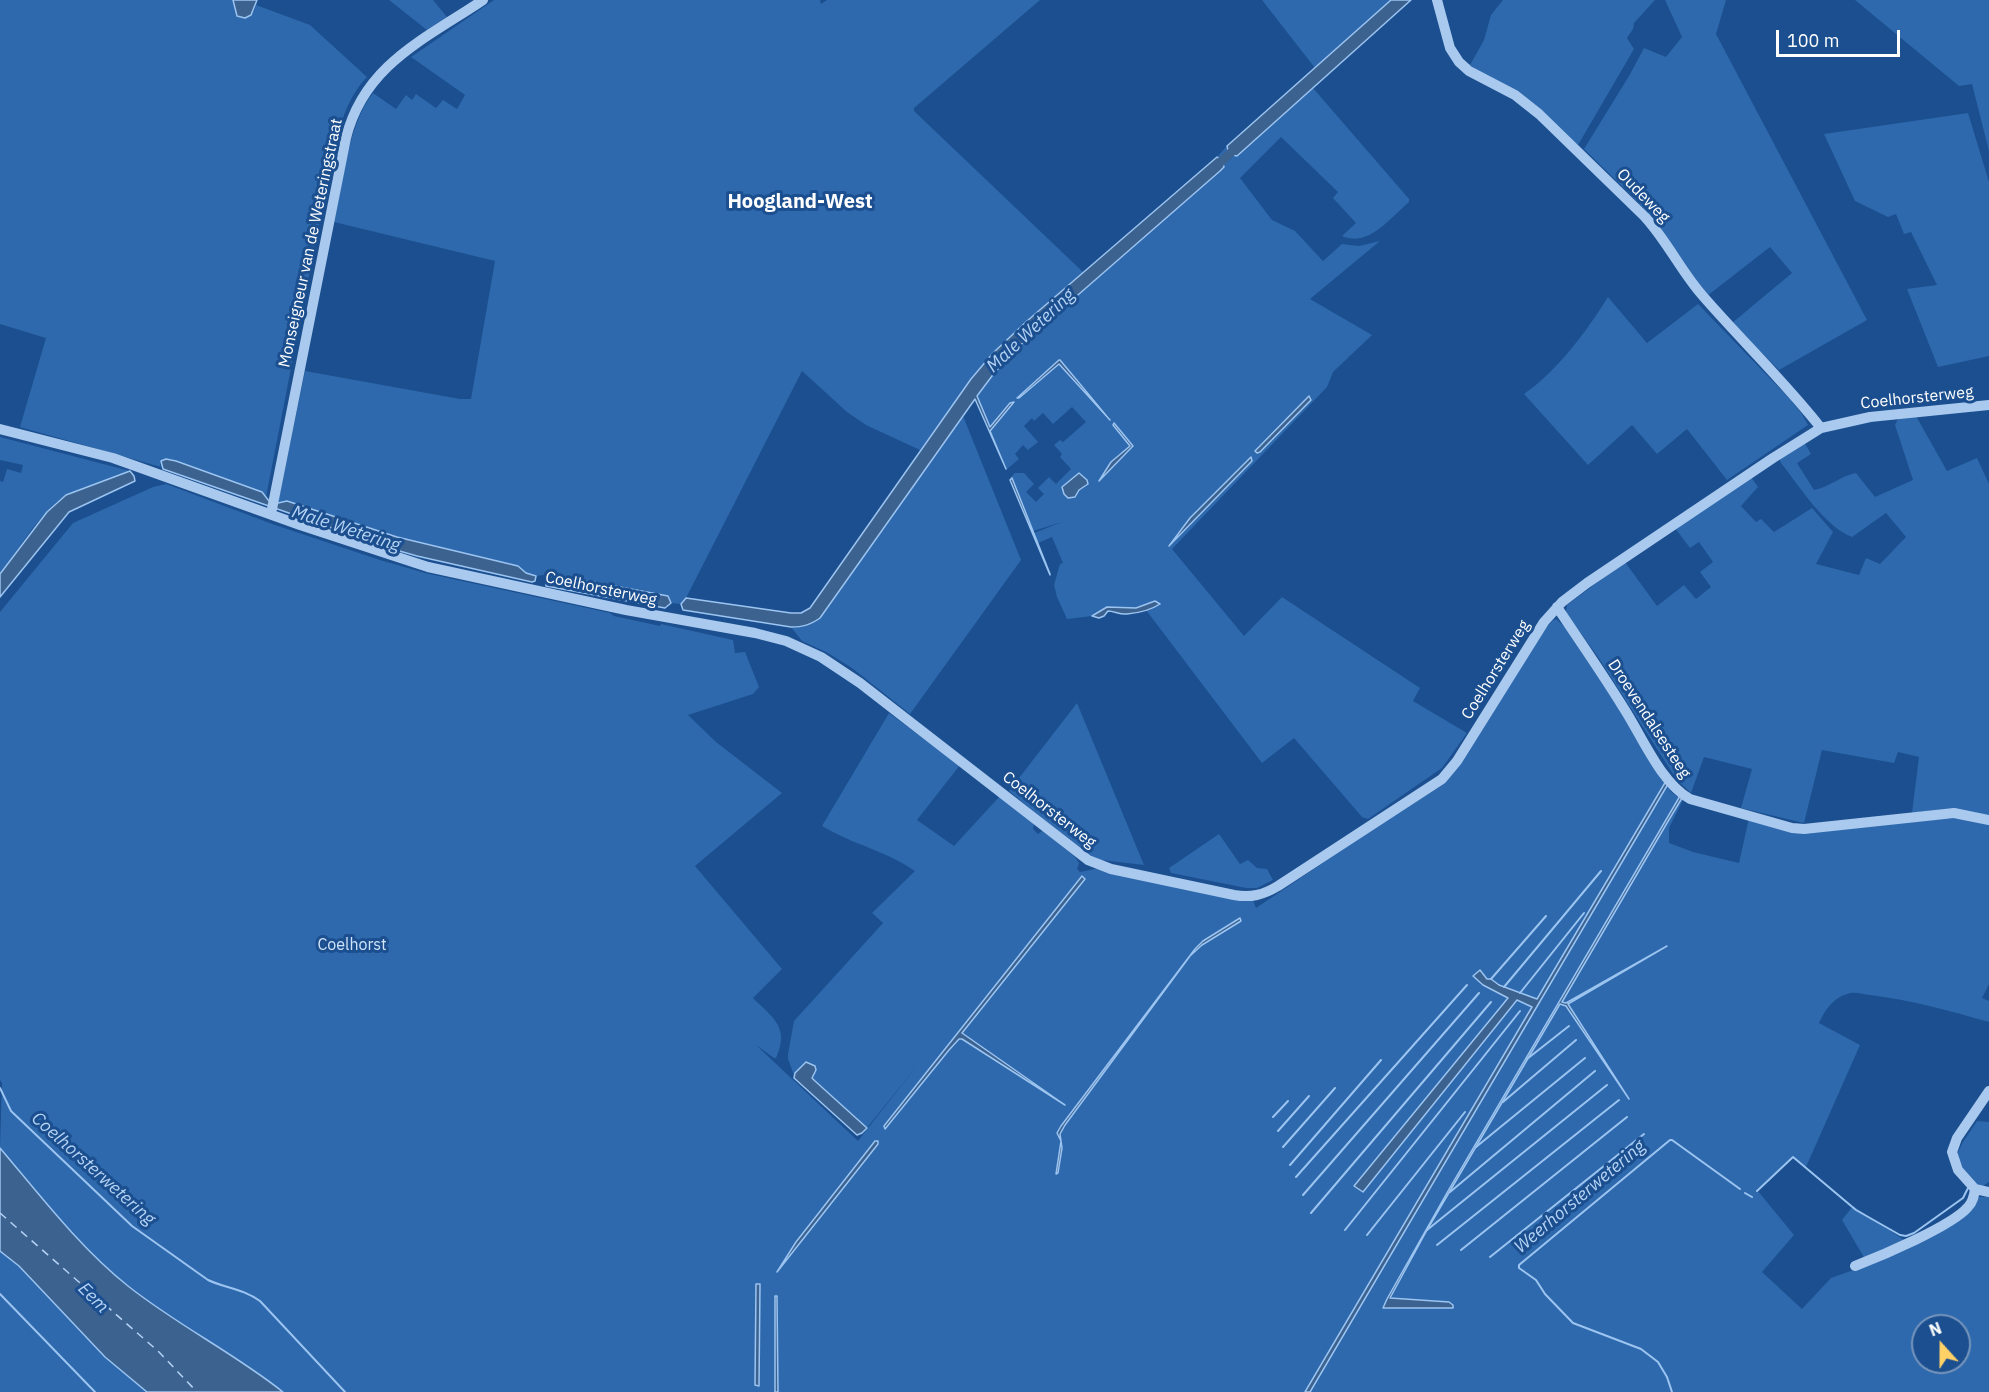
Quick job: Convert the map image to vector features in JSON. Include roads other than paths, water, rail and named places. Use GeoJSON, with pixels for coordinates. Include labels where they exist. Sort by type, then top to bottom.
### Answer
{"type":"FeatureCollection","features":[{"type":"Feature","properties":{"kind":"street","name":"Monseigneur van de Weteringstraat"},"geometry":{"type":"LineString","coordinates":[[271,513],[352,116],[365,92],[384,69],[483,0]]}},
{"type":"Feature","properties":{"kind":"street","name":"Oudeweg"},"geometry":{"type":"LineString","coordinates":[[1437,0],[1450,48],[1459,62],[1469,70],[1504,88],[1531,107],[1645,217],[1702,295],[1789,387],[1821,428]]}},
{"type":"Feature","properties":{"kind":"street","name":"Coelhorsterweg"},"geometry":{"type":"LineString","coordinates":[[0,429],[113,458],[394,557],[626,610],[755,633],[802,647],[860,683],[1088,860],[1112,869],[1241,896],[1264,894],[1278,886],[1435,784],[1447,774],[1539,629],[1557,607],[1596,576],[1800,440],[1821,428],[1870,417],[1989,405]]}},
{"type":"Feature","properties":{"kind":"street","name":"Droevendalsesteeg"},"geometry":{"type":"LineString","coordinates":[[1557,607],[1605,678],[1665,775],[1680,792],[1690,799],[1804,829],[1948,813],[1967,814],[1989,820]]}},
{"type":"Feature","properties":{"kind":"street"},"geometry":{"type":"LineString","coordinates":[[1989,1091],[1958,1138],[1952,1152],[1958,1170],[1975,1189],[1989,1192]]}},
{"type":"Feature","properties":{"kind":"street"},"geometry":{"type":"LineString","coordinates":[[1855,1266],[1896,1248],[1957,1216],[1971,1204],[1975,1189]]}},
{"type":"Feature","properties":{"kind":"water"},"geometry":{"type":"Polygon","coordinates":[[[233,0],[257,0],[251,15],[245,18],[237,16],[233,0]]]}},
{"type":"Feature","properties":{"kind":"water"},"geometry":{"type":"Polygon","coordinates":[[[1391,0],[1411,0],[1237,156],[1229,154],[1227,146],[1391,0]]]}},
{"type":"Feature","properties":{"kind":"water"},"geometry":{"type":"Polygon","coordinates":[[[1217,157],[1222,161],[1224,167],[1220,171],[1016,349],[977,396],[990,427],[1010,403],[1014,402],[990,431],[1006,469],[975,399],[820,618],[806,625],[791,627],[683,610],[681,604],[686,598],[791,613],[801,613],[810,608],[971,379],[993,353],[1217,157]]]}},
{"type":"Feature","properties":{"kind":"water"},"geometry":{"type":"Polygon","coordinates":[[[1059,360],[1110,420],[1059,364],[1017,398],[1059,360]]]}},
{"type":"Feature","properties":{"kind":"water"},"geometry":{"type":"Polygon","coordinates":[[[1309,396],[1311,400],[1257,453],[1255,451],[1309,396]]]}},
{"type":"Feature","properties":{"kind":"water"},"geometry":{"type":"Polygon","coordinates":[[[1114,423],[1133,446],[1099,481],[1111,462],[1130,446],[1113,425],[1114,423]]]}},
{"type":"Feature","properties":{"kind":"water"},"geometry":{"type":"Polygon","coordinates":[[[1251,457],[1252,461],[1169,546],[1190,518],[1251,457]]]}},
{"type":"Feature","properties":{"kind":"water"},"geometry":{"type":"Polygon","coordinates":[[[166,459],[262,492],[269,501],[278,503],[287,501],[397,537],[518,566],[526,573],[536,576],[535,581],[389,548],[163,469],[161,461],[166,459]]]}},
{"type":"Feature","properties":{"kind":"water"},"geometry":{"type":"Polygon","coordinates":[[[130,471],[135,481],[69,512],[0,597],[0,574],[47,512],[66,495],[130,471]]]}},
{"type":"Feature","properties":{"kind":"water"},"geometry":{"type":"Polygon","coordinates":[[[1079,473],[1088,484],[1079,490],[1075,497],[1068,498],[1062,487],[1079,473]]]}},
{"type":"Feature","properties":{"kind":"water"},"geometry":{"type":"Polygon","coordinates":[[[1012,478],[1050,574],[1050,575],[1010,480],[1012,478]]]}},
{"type":"Feature","properties":{"kind":"water"},"geometry":{"type":"Polygon","coordinates":[[[550,574],[668,596],[671,603],[665,608],[546,586],[546,578],[550,574]]]}},
{"type":"Feature","properties":{"kind":"water"},"geometry":{"type":"Polygon","coordinates":[[[1155,601],[1160,604],[1140,612],[1124,614],[1108,611],[1099,618],[1092,616],[1107,607],[1136,608],[1155,601]]]}},
{"type":"Feature","properties":{"kind":"water"},"geometry":{"type":"Polygon","coordinates":[[[1666,781],[1668,784],[1310,1392],[1305,1392],[1532,1007],[1517,1000],[1363,1192],[1354,1186],[1508,998],[1483,985],[1473,976],[1480,970],[1487,979],[1537,999],[1666,781]]]}},
{"type":"Feature","properties":{"kind":"water"},"geometry":{"type":"Polygon","coordinates":[[[1680,796],[1682,798],[1562,1002],[1566,1003],[1667,946],[1568,1004],[1629,1099],[1566,1006],[1560,1004],[1427,1230],[1390,1298],[1449,1302],[1453,1308],[1383,1308],[1448,1191],[1680,796]]]}},
{"type":"Feature","properties":{"kind":"water"},"geometry":{"type":"Polygon","coordinates":[[[1082,876],[1085,879],[962,1033],[1065,1105],[959,1039],[885,1129],[884,1126],[1082,876]]]}},
{"type":"Feature","properties":{"kind":"water"},"geometry":{"type":"Polygon","coordinates":[[[1240,918],[1241,921],[1202,945],[1190,956],[1065,1125],[1060,1134],[1061,1141],[1057,1133],[1061,1126],[1195,949],[1203,941],[1240,918]]]}},
{"type":"Feature","properties":{"kind":"water"},"geometry":{"type":"Polygon","coordinates":[[[806,1062],[815,1066],[816,1070],[812,1078],[867,1128],[862,1133],[857,1135],[794,1078],[795,1073],[806,1062]]]}},
{"type":"Feature","properties":{"kind":"water"},"geometry":{"type":"Polygon","coordinates":[[[875,1141],[878,1141],[878,1144],[777,1272],[796,1242],[875,1141]]]}},
{"type":"Feature","properties":{"kind":"water"},"geometry":{"type":"Polygon","coordinates":[[[1061,1141],[1062,1148],[1056,1174],[1061,1141]]]}},
{"type":"Feature","properties":{"kind":"water","name":"Eem"},"geometry":{"type":"Polygon","coordinates":[[[0,1148],[61,1220],[110,1271],[147,1300],[245,1364],[283,1392],[147,1392],[105,1357],[19,1266],[0,1251],[0,1148]]]}},
{"type":"Feature","properties":{"kind":"water"},"geometry":{"type":"Polygon","coordinates":[[[756,1284],[760,1284],[759,1386],[755,1385],[756,1284]]]}},
{"type":"Feature","properties":{"kind":"water"},"geometry":{"type":"Polygon","coordinates":[[[775,1296],[777,1296],[778,1392],[775,1392],[775,1296]]]}},
{"type":"Feature","properties":{"kind":"waterway","name":"Male Wetering"},"geometry":{"type":"LineString","coordinates":[[1213,169],[1238,146]]}},
{"type":"Feature","properties":{"kind":"waterway"},"geometry":{"type":"LineString","coordinates":[[1504,987],[1601,871]]}},
{"type":"Feature","properties":{"kind":"waterway"},"geometry":{"type":"LineString","coordinates":[[1520,993],[1584,913]]}},
{"type":"Feature","properties":{"kind":"waterway"},"geometry":{"type":"LineString","coordinates":[[1491,979],[1546,916]]}},
{"type":"Feature","properties":{"kind":"waterway"},"geometry":{"type":"LineString","coordinates":[[1296,1177],[1467,985]]}},
{"type":"Feature","properties":{"kind":"waterway"},"geometry":{"type":"LineString","coordinates":[[1303,1195],[1479,993]]}},
{"type":"Feature","properties":{"kind":"waterway"},"geometry":{"type":"LineString","coordinates":[[1311,1213],[1491,1002]]}},
{"type":"Feature","properties":{"kind":"waterway"},"geometry":{"type":"LineString","coordinates":[[1345,1230],[1520,1011]]}},
{"type":"Feature","properties":{"kind":"waterway"},"geometry":{"type":"LineString","coordinates":[[1527,1059],[1569,1026]]}},
{"type":"Feature","properties":{"kind":"waterway"},"geometry":{"type":"LineString","coordinates":[[1503,1102],[1576,1040]]}},
{"type":"Feature","properties":{"kind":"waterway"},"geometry":{"type":"LineString","coordinates":[[1476,1147],[1585,1058]]}},
{"type":"Feature","properties":{"kind":"waterway"},"geometry":{"type":"LineString","coordinates":[[1290,1165],[1381,1060]]}},
{"type":"Feature","properties":{"kind":"waterway"},"geometry":{"type":"LineString","coordinates":[[1450,1192],[1595,1071]]}},
{"type":"Feature","properties":{"kind":"waterway"},"geometry":{"type":"LineString","coordinates":[[1427,1230],[1607,1085]]}},
{"type":"Feature","properties":{"kind":"waterway","name":"Coelhorsterwetering"},"geometry":{"type":"LineString","coordinates":[[0,1088],[11,1111],[132,1226],[208,1280],[248,1294],[260,1301],[345,1392]]}},
{"type":"Feature","properties":{"kind":"waterway"},"geometry":{"type":"LineString","coordinates":[[1283,1147],[1335,1088]]}},
{"type":"Feature","properties":{"kind":"waterway"},"geometry":{"type":"LineString","coordinates":[[1278,1131],[1309,1096]]}},
{"type":"Feature","properties":{"kind":"waterway"},"geometry":{"type":"LineString","coordinates":[[1437,1245],[1619,1100]]}},
{"type":"Feature","properties":{"kind":"waterway"},"geometry":{"type":"LineString","coordinates":[[1273,1117],[1288,1101]]}},
{"type":"Feature","properties":{"kind":"waterway"},"geometry":{"type":"LineString","coordinates":[[1367,1235],[1465,1112]]}},
{"type":"Feature","properties":{"kind":"waterway"},"geometry":{"type":"LineString","coordinates":[[1461,1250],[1627,1117]]}},
{"type":"Feature","properties":{"kind":"waterway"},"geometry":{"type":"LineString","coordinates":[[1490,1257],[1644,1134]]}},
{"type":"Feature","properties":{"kind":"waterway","name":"Weerhorsterwetering"},"geometry":{"type":"LineString","coordinates":[[1672,1392],[1667,1377],[1658,1362],[1641,1349],[1573,1323],[1545,1294],[1536,1280],[1519,1268],[1519,1265],[1670,1140],[1740,1189]]}},
{"type":"Feature","properties":{"kind":"waterway","name":"Weerhorsterwetering"},"geometry":{"type":"LineString","coordinates":[[1757,1191],[1793,1157],[1856,1210],[1900,1235],[1906,1236],[1914,1233],[1963,1198],[1968,1188]]}},
{"type":"Feature","properties":{"kind":"waterway","name":"Weerhorsterwetering"},"geometry":{"type":"LineString","coordinates":[[1745,1193],[1752,1197]]}},
{"type":"Feature","properties":{"kind":"waterway"},"geometry":{"type":"LineString","coordinates":[[0,1294],[95,1392]]}},
{"type":"Feature","properties":{"kind":"district","name":"Hoogland-West"},"geometry":{"type":"Point","coordinates":[800,202]}},
{"type":"Feature","properties":{"kind":"park label","name":"Coelhorst"},"geometry":{"type":"Point","coordinates":[352,945]}}]}
